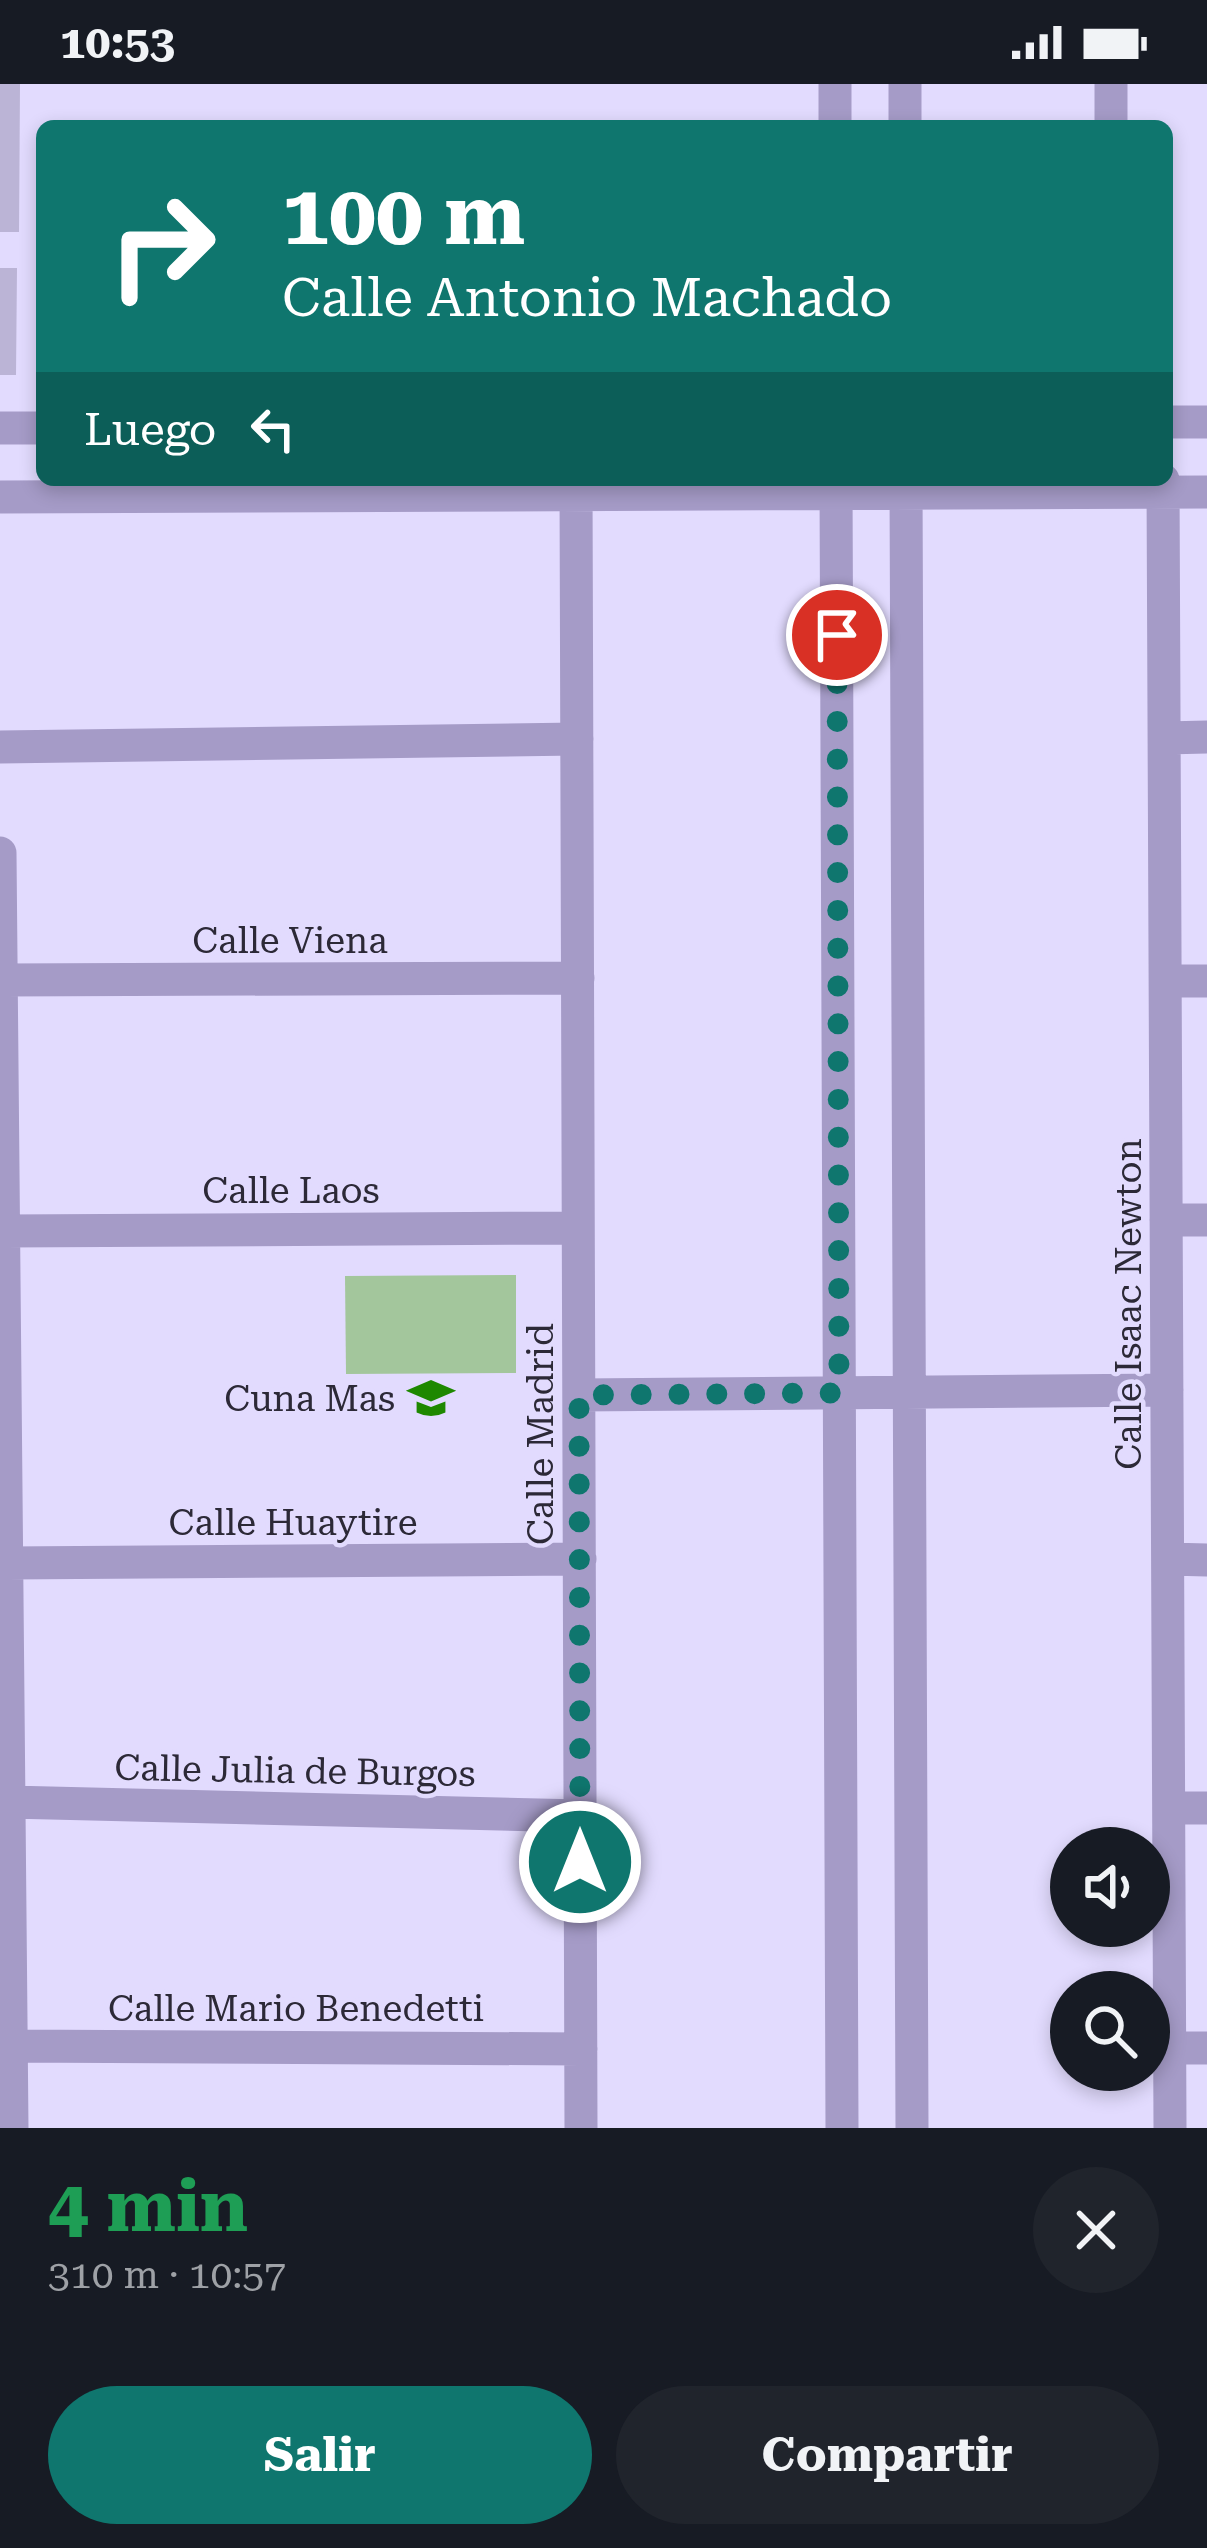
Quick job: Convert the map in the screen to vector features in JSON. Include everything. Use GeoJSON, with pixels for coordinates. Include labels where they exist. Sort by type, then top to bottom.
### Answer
{"type":"FeatureCollection","features":[{"type":"Feature","properties":{"kind":"street"},"geometry":{"type":"LineString","coordinates":[[835,84],[835,120]]}},
{"type":"Feature","properties":{"kind":"street"},"geometry":{"type":"LineString","coordinates":[[904,84],[905,120]]}},
{"type":"Feature","properties":{"kind":"street"},"geometry":{"type":"LineString","coordinates":[[1111,84],[1111,120]]}},
{"type":"Feature","properties":{"kind":"street"},"geometry":{"type":"LineString","coordinates":[[1173,422],[1207,422]]}},
{"type":"Feature","properties":{"kind":"street"},"geometry":{"type":"LineString","coordinates":[[0,428],[36,428]]}},
{"type":"Feature","properties":{"kind":"street"},"geometry":{"type":"LineString","coordinates":[[0,497],[576,487],[1163,486],[1207,492]]}},
{"type":"Feature","properties":{"kind":"street","name":"Calle Isaac Newton"},"geometry":{"type":"LineString","coordinates":[[1163,486],[1169,1971]]}},
{"type":"Feature","properties":{"kind":"street","name":"Calle Madrid"},"geometry":{"type":"LineString","coordinates":[[576,487],[581,2128]]}},
{"type":"Feature","properties":{"kind":"street"},"geometry":{"type":"LineString","coordinates":[[836,487],[842,2128]]}},
{"type":"Feature","properties":{"kind":"street"},"geometry":{"type":"LineString","coordinates":[[906,487],[912,2128]]}},
{"type":"Feature","properties":{"kind":"street"},"geometry":{"type":"LineString","coordinates":[[1165,737],[1207,737]]}},
{"type":"Feature","properties":{"kind":"street"},"geometry":{"type":"LineString","coordinates":[[0,747],[577,740]]}},
{"type":"Feature","properties":{"kind":"street"},"geometry":{"type":"LineString","coordinates":[[0,854],[12,2128]]}},
{"type":"Feature","properties":{"kind":"street","name":"Calle Viena"},"geometry":{"type":"LineString","coordinates":[[2,980],[578,978]]}},
{"type":"Feature","properties":{"kind":"street"},"geometry":{"type":"LineString","coordinates":[[1166,980],[1207,981]]}},
{"type":"Feature","properties":{"kind":"street"},"geometry":{"type":"LineString","coordinates":[[1166,1220],[1207,1220]]}},
{"type":"Feature","properties":{"kind":"street","name":"Calle Laos"},"geometry":{"type":"LineString","coordinates":[[4,1231],[578,1228]]}},
{"type":"Feature","properties":{"kind":"street"},"geometry":{"type":"LineString","coordinates":[[579,1395],[1167,1390]]}},
{"type":"Feature","properties":{"kind":"street","name":"Calle Huaytire"},"geometry":{"type":"LineString","coordinates":[[7,1563],[580,1558]]}},
{"type":"Feature","properties":{"kind":"street"},"geometry":{"type":"LineString","coordinates":[[1168,1559],[1207,1560]]}},
{"type":"Feature","properties":{"kind":"street","name":"Calle Julia de Burgos"},"geometry":{"type":"LineString","coordinates":[[9,1802],[580,1816]]}},
{"type":"Feature","properties":{"kind":"street"},"geometry":{"type":"LineString","coordinates":[[1168,1808],[1207,1808]]}},
{"type":"Feature","properties":{"kind":"street","name":"Calle Mario Benedetti"},"geometry":{"type":"LineString","coordinates":[[11,2046],[580,2049]]}},
{"type":"Feature","properties":{"kind":"street"},"geometry":{"type":"LineString","coordinates":[[1170,2048],[1207,2048]]}},
{"type":"Feature","properties":{"kind":"street","name":"Calle Isaac Newton"},"geometry":{"type":"LineString","coordinates":[[1170,2091],[1170,2128]]}},
{"type":"Feature","properties":{"kind":"green space"},"geometry":{"type":"Polygon","coordinates":[[[516,1275],[516,1373],[346,1374],[345,1276],[516,1275]]]}},
{"type":"Feature","properties":{"kind":"building"},"geometry":{"type":"Polygon","coordinates":[[[0,84],[20,84],[19,232],[0,232],[0,84]]]}},
{"type":"Feature","properties":{"kind":"building"},"geometry":{"type":"Polygon","coordinates":[[[0,268],[17,268],[16,375],[0,375],[0,268]]]}},
{"type":"Feature","properties":{"kind":"place","name":"Cuna Mas"},"geometry":{"type":"Point","coordinates":[431,1398]}},
{"type":"Feature","properties":{"kind":"route"},"geometry":{"type":"LineString","coordinates":[[580,1862],[579,1395],[839,1393],[837,635]]}}]}
